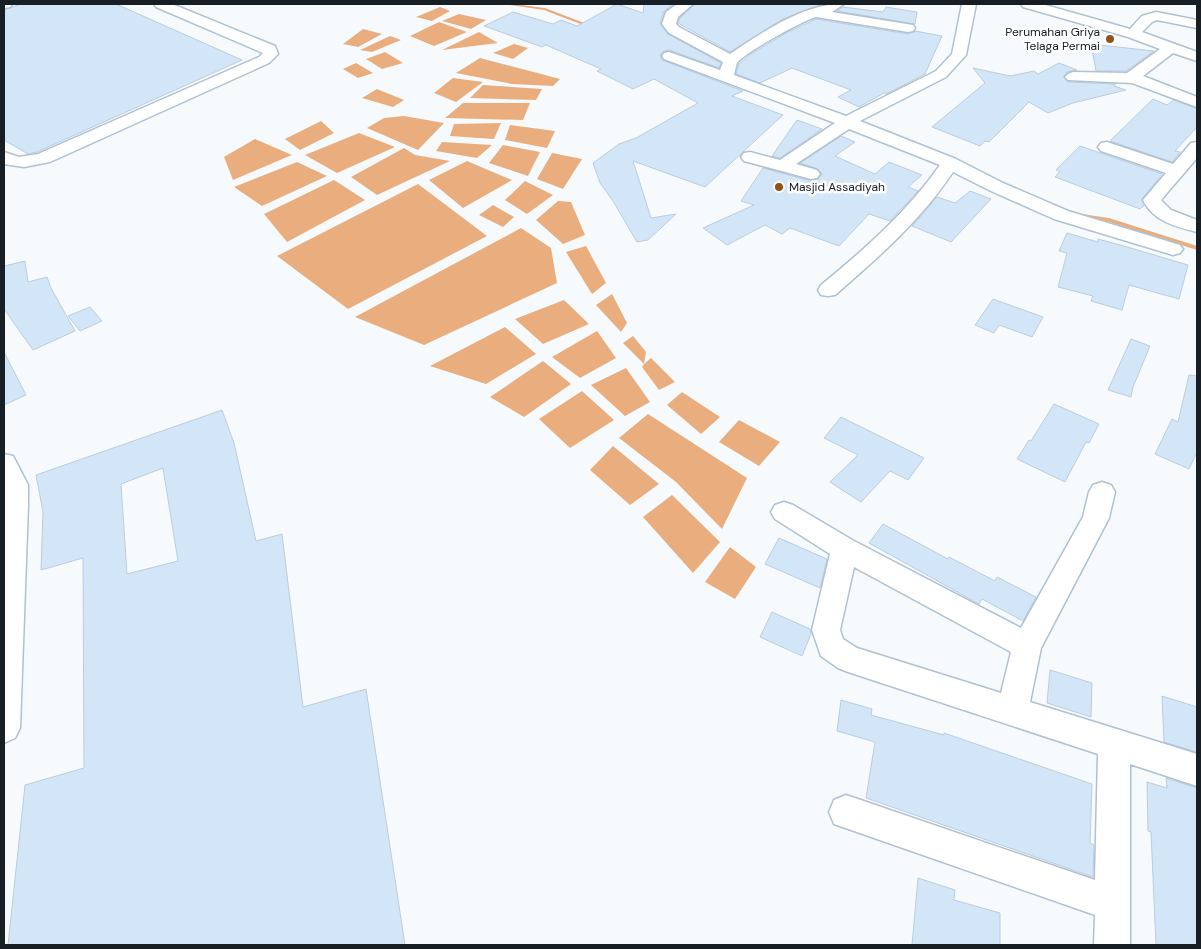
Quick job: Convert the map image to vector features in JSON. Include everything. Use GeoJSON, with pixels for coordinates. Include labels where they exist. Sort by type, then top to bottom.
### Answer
{"type":"FeatureCollection","features":[{"type":"Feature","properties":{"kind":"street"},"geometry":{"type":"LineString","coordinates":[[4,157],[14,162],[27,162],[44,158],[264,60],[271,54],[270,49],[161,4]]}},
{"type":"Feature","properties":{"kind":"street"},"geometry":{"type":"LineString","coordinates":[[686,4],[671,15],[669,20],[674,30],[728,69]]}},
{"type":"Feature","properties":{"kind":"street"},"geometry":{"type":"LineString","coordinates":[[782,166],[851,120],[941,74],[958,54],[964,35],[969,4]]}},
{"type":"Feature","properties":{"kind":"street"},"geometry":{"type":"LineString","coordinates":[[1028,4],[1133,34],[1197,58]]}},
{"type":"Feature","properties":{"kind":"street"},"geometry":{"type":"LineString","coordinates":[[1044,4],[1067,14]]}},
{"type":"Feature","properties":{"kind":"street"},"geometry":{"type":"LineString","coordinates":[[728,69],[769,35],[802,17],[814,13],[838,9],[908,28]]}},
{"type":"Feature","properties":{"kind":"street"},"geometry":{"type":"LineString","coordinates":[[1133,34],[1147,19],[1156,16],[1197,24]]}},
{"type":"Feature","properties":{"kind":"street"},"geometry":{"type":"LineString","coordinates":[[1134,78],[1134,74],[1171,48]]}},
{"type":"Feature","properties":{"kind":"street"},"geometry":{"type":"LineString","coordinates":[[669,56],[728,69],[950,163],[997,187],[1061,215],[1173,249]]}},
{"type":"Feature","properties":{"kind":"street"},"geometry":{"type":"LineString","coordinates":[[1073,77],[1134,78],[1197,102]]}},
{"type":"Feature","properties":{"kind":"street"},"geometry":{"type":"LineString","coordinates":[[1107,147],[1178,171]]}},
{"type":"Feature","properties":{"kind":"street"},"geometry":{"type":"LineString","coordinates":[[1197,147],[1152,200],[1154,207],[1165,215],[1197,226]]}},
{"type":"Feature","properties":{"kind":"street"},"geometry":{"type":"LineString","coordinates":[[750,157],[811,174]]}},
{"type":"Feature","properties":{"kind":"street"},"geometry":{"type":"LineString","coordinates":[[828,290],[878,248],[931,191],[950,163]]}},
{"type":"Feature","properties":{"kind":"street"},"geometry":{"type":"LineString","coordinates":[[4,463],[14,485],[15,505],[4,728]]}},
{"type":"Feature","properties":{"kind":"street"},"geometry":{"type":"LineString","coordinates":[[1013,710],[1027,646],[1096,518],[1102,492]]}},
{"type":"Feature","properties":{"kind":"street"},"geometry":{"type":"LineString","coordinates":[[784,512],[845,549],[1027,646]]}},
{"type":"Feature","properties":{"kind":"street"},"geometry":{"type":"LineString","coordinates":[[845,549],[826,630],[831,647],[848,659],[1114,742],[1197,770]]}},
{"type":"Feature","properties":{"kind":"street"},"geometry":{"type":"LineString","coordinates":[[1112,945],[1114,742]]}},
{"type":"Feature","properties":{"kind":"street"},"geometry":{"type":"LineString","coordinates":[[846,812],[1112,903]]}},
{"type":"Feature","properties":{"kind":"shaded area"},"geometry":{"type":"Polygon","coordinates":[[[440,7],[450,11],[432,21],[416,17],[440,7]]]}},
{"type":"Feature","properties":{"kind":"shaded area"},"geometry":{"type":"Polygon","coordinates":[[[459,14],[486,20],[471,29],[442,21],[459,14]]]}},
{"type":"Feature","properties":{"kind":"shaded area"},"geometry":{"type":"Polygon","coordinates":[[[439,22],[467,32],[434,46],[410,36],[439,22]]]}},
{"type":"Feature","properties":{"kind":"shaded area"},"geometry":{"type":"Polygon","coordinates":[[[363,29],[382,34],[358,47],[343,44],[363,29]]]}},
{"type":"Feature","properties":{"kind":"shaded area"},"geometry":{"type":"Polygon","coordinates":[[[479,32],[498,43],[442,50],[479,32]]]}},
{"type":"Feature","properties":{"kind":"shaded area"},"geometry":{"type":"Polygon","coordinates":[[[390,36],[401,40],[372,52],[360,50],[390,36]]]}},
{"type":"Feature","properties":{"kind":"shaded area"},"geometry":{"type":"Polygon","coordinates":[[[514,44],[528,48],[513,59],[493,53],[514,44]]]}},
{"type":"Feature","properties":{"kind":"shaded area"},"geometry":{"type":"Polygon","coordinates":[[[385,52],[403,63],[382,69],[366,59],[385,52]]]}},
{"type":"Feature","properties":{"kind":"shaded area"},"geometry":{"type":"Polygon","coordinates":[[[480,58],[560,79],[553,86],[512,84],[456,73],[480,58]]]}},
{"type":"Feature","properties":{"kind":"shaded area"},"geometry":{"type":"Polygon","coordinates":[[[356,63],[373,73],[358,78],[343,69],[356,63]]]}},
{"type":"Feature","properties":{"kind":"shaded area"},"geometry":{"type":"Polygon","coordinates":[[[453,78],[483,82],[456,102],[434,93],[453,78]]]}},
{"type":"Feature","properties":{"kind":"shaded area"},"geometry":{"type":"Polygon","coordinates":[[[483,85],[542,89],[536,100],[470,98],[483,85]]]}},
{"type":"Feature","properties":{"kind":"shaded area"},"geometry":{"type":"Polygon","coordinates":[[[377,89],[404,100],[393,107],[362,98],[377,89]]]}},
{"type":"Feature","properties":{"kind":"shaded area"},"geometry":{"type":"Polygon","coordinates":[[[463,103],[530,103],[523,120],[445,118],[463,103]]]}},
{"type":"Feature","properties":{"kind":"shaded area"},"geometry":{"type":"Polygon","coordinates":[[[404,116],[444,123],[418,150],[367,128],[384,118],[404,116]]]}},
{"type":"Feature","properties":{"kind":"shaded area"},"geometry":{"type":"Polygon","coordinates":[[[321,121],[334,133],[300,150],[285,139],[321,121]]]}},
{"type":"Feature","properties":{"kind":"shaded area"},"geometry":{"type":"Polygon","coordinates":[[[501,123],[494,139],[450,136],[454,124],[501,123]]]}},
{"type":"Feature","properties":{"kind":"shaded area"},"geometry":{"type":"Polygon","coordinates":[[[510,125],[555,131],[547,148],[505,140],[510,125]]]}},
{"type":"Feature","properties":{"kind":"shaded area"},"geometry":{"type":"Polygon","coordinates":[[[359,133],[395,147],[337,173],[305,155],[359,133]]]}},
{"type":"Feature","properties":{"kind":"shaded area"},"geometry":{"type":"Polygon","coordinates":[[[255,139],[292,155],[233,180],[224,157],[255,139]]]}},
{"type":"Feature","properties":{"kind":"shaded area"},"geometry":{"type":"Polygon","coordinates":[[[442,142],[492,145],[477,158],[436,151],[442,142]]]}},
{"type":"Feature","properties":{"kind":"shaded area"},"geometry":{"type":"Polygon","coordinates":[[[503,145],[540,152],[528,176],[489,163],[503,145]]]}},
{"type":"Feature","properties":{"kind":"shaded area"},"geometry":{"type":"Polygon","coordinates":[[[404,148],[415,155],[450,161],[377,195],[351,177],[404,148]]]}},
{"type":"Feature","properties":{"kind":"shaded area"},"geometry":{"type":"Polygon","coordinates":[[[552,153],[582,159],[563,189],[537,179],[552,153]]]}},
{"type":"Feature","properties":{"kind":"shaded area"},"geometry":{"type":"Polygon","coordinates":[[[467,161],[512,180],[463,208],[429,180],[467,161]]]}},
{"type":"Feature","properties":{"kind":"shaded area"},"geometry":{"type":"Polygon","coordinates":[[[297,162],[327,176],[262,206],[234,187],[297,162]]]}},
{"type":"Feature","properties":{"kind":"shaded area"},"geometry":{"type":"Polygon","coordinates":[[[334,180],[365,200],[287,242],[264,214],[334,180]]]}},
{"type":"Feature","properties":{"kind":"shaded area"},"geometry":{"type":"Polygon","coordinates":[[[525,181],[553,195],[527,214],[505,200],[525,181]]]}},
{"type":"Feature","properties":{"kind":"shaded area"},"geometry":{"type":"Polygon","coordinates":[[[418,184],[487,236],[348,309],[277,256],[418,184]]]}},
{"type":"Feature","properties":{"kind":"shaded area"},"geometry":{"type":"Polygon","coordinates":[[[558,201],[571,202],[585,235],[563,244],[536,220],[558,201]]]}},
{"type":"Feature","properties":{"kind":"shaded area"},"geometry":{"type":"Polygon","coordinates":[[[493,205],[514,217],[503,227],[479,215],[493,205]]]}},
{"type":"Feature","properties":{"kind":"shaded area"},"geometry":{"type":"Polygon","coordinates":[[[521,228],[551,248],[557,283],[424,345],[355,317],[521,228]]]}},
{"type":"Feature","properties":{"kind":"shaded area"},"geometry":{"type":"Polygon","coordinates":[[[586,246],[606,283],[592,294],[566,252],[586,246]]]}},
{"type":"Feature","properties":{"kind":"shaded area"},"geometry":{"type":"Polygon","coordinates":[[[612,294],[627,323],[621,332],[596,305],[612,294]]]}},
{"type":"Feature","properties":{"kind":"shaded area"},"geometry":{"type":"Polygon","coordinates":[[[564,300],[589,324],[543,344],[515,319],[564,300]]]}},
{"type":"Feature","properties":{"kind":"shaded area"},"geometry":{"type":"Polygon","coordinates":[[[505,327],[536,354],[486,384],[430,366],[505,327]]]}},
{"type":"Feature","properties":{"kind":"shaded area"},"geometry":{"type":"Polygon","coordinates":[[[597,331],[616,358],[580,378],[552,357],[597,331]]]}},
{"type":"Feature","properties":{"kind":"shaded area"},"geometry":{"type":"Polygon","coordinates":[[[633,336],[646,352],[644,364],[623,343],[633,336]]]}},
{"type":"Feature","properties":{"kind":"shaded area"},"geometry":{"type":"Polygon","coordinates":[[[651,358],[675,382],[659,390],[642,367],[651,358]]]}},
{"type":"Feature","properties":{"kind":"shaded area"},"geometry":{"type":"Polygon","coordinates":[[[543,361],[571,384],[524,417],[490,397],[543,361]]]}},
{"type":"Feature","properties":{"kind":"shaded area"},"geometry":{"type":"Polygon","coordinates":[[[626,368],[650,402],[625,416],[591,385],[626,368]]]}},
{"type":"Feature","properties":{"kind":"shaded area"},"geometry":{"type":"Polygon","coordinates":[[[582,391],[614,420],[570,448],[539,419],[582,391]]]}},
{"type":"Feature","properties":{"kind":"shaded area"},"geometry":{"type":"Polygon","coordinates":[[[682,392],[720,417],[701,434],[667,405],[682,392]]]}},
{"type":"Feature","properties":{"kind":"shaded area"},"geometry":{"type":"Polygon","coordinates":[[[648,414],[747,478],[722,529],[676,482],[619,438],[648,414]]]}},
{"type":"Feature","properties":{"kind":"shaded area"},"geometry":{"type":"Polygon","coordinates":[[[739,420],[780,442],[759,466],[719,442],[739,420]]]}},
{"type":"Feature","properties":{"kind":"shaded area"},"geometry":{"type":"Polygon","coordinates":[[[613,446],[659,484],[630,505],[590,470],[613,446]]]}},
{"type":"Feature","properties":{"kind":"shaded area"},"geometry":{"type":"Polygon","coordinates":[[[672,495],[720,542],[693,573],[643,517],[672,495]]]}},
{"type":"Feature","properties":{"kind":"shaded area"},"geometry":{"type":"Polygon","coordinates":[[[730,547],[756,567],[735,599],[705,582],[730,547]]]}},
{"type":"Feature","properties":{"kind":"building"},"geometry":{"type":"Polygon","coordinates":[[[21,4],[116,4],[242,60],[37,152],[28,154],[4,140],[4,10],[21,4]]]}},
{"type":"Feature","properties":{"kind":"building"},"geometry":{"type":"Polygon","coordinates":[[[617,4],[643,13],[644,4],[674,4],[664,11],[660,23],[668,34],[721,63],[719,68],[669,50],[664,51],[660,55],[662,60],[743,91],[732,96],[783,115],[705,187],[633,161],[651,218],[676,214],[648,240],[637,242],[600,183],[593,163],[619,144],[636,138],[698,103],[654,79],[633,89],[597,71],[601,69],[546,45],[542,47],[484,26],[513,12],[553,24],[561,20],[577,26],[617,4]]]}},
{"type":"Feature","properties":{"kind":"building"},"geometry":{"type":"Polygon","coordinates":[[[695,4],[824,4],[783,19],[730,52],[678,23],[680,18],[695,4]]]}},
{"type":"Feature","properties":{"kind":"building"},"geometry":{"type":"Polygon","coordinates":[[[843,7],[883,12],[886,7],[917,12],[915,24],[837,11],[843,7]]]}},
{"type":"Feature","properties":{"kind":"building"},"geometry":{"type":"Polygon","coordinates":[[[816,19],[908,34],[915,31],[942,36],[925,74],[859,107],[838,97],[851,90],[792,68],[760,83],[736,74],[739,64],[751,54],[788,32],[816,19]]]}},
{"type":"Feature","properties":{"kind":"building"},"geometry":{"type":"Polygon","coordinates":[[[1091,44],[1154,51],[1126,71],[1096,71],[1091,44]]]}},
{"type":"Feature","properties":{"kind":"building"},"geometry":{"type":"Polygon","coordinates":[[[1059,63],[1077,70],[1067,72],[1064,76],[1068,82],[1116,84],[1114,86],[1126,90],[1073,103],[1048,113],[1029,102],[989,142],[985,141],[980,146],[932,127],[985,83],[973,68],[1010,76],[1034,71],[1038,74],[1059,63]]]}},
{"type":"Feature","properties":{"kind":"building"},"geometry":{"type":"Polygon","coordinates":[[[1153,99],[1167,105],[1174,100],[1197,109],[1197,127],[1175,151],[1180,152],[1172,162],[1110,141],[1153,99]]]}},
{"type":"Feature","properties":{"kind":"building"},"geometry":{"type":"Polygon","coordinates":[[[797,120],[822,129],[780,158],[772,156],[797,120]]]}},
{"type":"Feature","properties":{"kind":"building"},"geometry":{"type":"Polygon","coordinates":[[[841,136],[855,142],[835,156],[875,174],[889,162],[922,175],[908,187],[918,191],[890,221],[869,214],[839,246],[790,228],[782,234],[765,225],[727,245],[703,228],[754,205],[741,201],[763,168],[811,181],[818,179],[822,174],[818,169],[800,163],[841,136]]]}},
{"type":"Feature","properties":{"kind":"building"},"geometry":{"type":"Polygon","coordinates":[[[1080,146],[1162,174],[1142,199],[1144,205],[1140,209],[1055,177],[1060,171],[1056,170],[1080,146]]]}},
{"type":"Feature","properties":{"kind":"building"},"geometry":{"type":"Polygon","coordinates":[[[970,191],[991,199],[951,242],[912,226],[937,197],[955,203],[970,191]]]}},
{"type":"Feature","properties":{"kind":"building"},"geometry":{"type":"Polygon","coordinates":[[[1067,233],[1098,242],[1098,239],[1188,265],[1179,299],[1129,285],[1122,310],[1091,301],[1093,296],[1058,287],[1067,253],[1059,251],[1067,233]]]}},
{"type":"Feature","properties":{"kind":"building"},"geometry":{"type":"Polygon","coordinates":[[[25,261],[28,282],[47,277],[51,288],[75,331],[33,350],[4,309],[4,266],[25,261]]]}},
{"type":"Feature","properties":{"kind":"building"},"geometry":{"type":"Polygon","coordinates":[[[993,299],[1043,317],[1032,337],[999,325],[994,333],[975,325],[993,299]]]}},
{"type":"Feature","properties":{"kind":"building"},"geometry":{"type":"Polygon","coordinates":[[[90,307],[102,321],[80,331],[68,316],[90,307]]]}},
{"type":"Feature","properties":{"kind":"building"},"geometry":{"type":"Polygon","coordinates":[[[1131,339],[1150,346],[1133,387],[1131,397],[1108,390],[1131,339]]]}},
{"type":"Feature","properties":{"kind":"building"},"geometry":{"type":"Polygon","coordinates":[[[4,352],[26,395],[4,405],[4,352]]]}},
{"type":"Feature","properties":{"kind":"building"},"geometry":{"type":"Polygon","coordinates":[[[1189,375],[1197,376],[1197,452],[1189,469],[1155,454],[1172,419],[1178,422],[1189,375]]]}},
{"type":"Feature","properties":{"kind":"building"},"geometry":{"type":"Polygon","coordinates":[[[1054,404],[1099,424],[1089,443],[1086,442],[1065,482],[1017,459],[1029,440],[1031,441],[1054,404]]]}},
{"type":"Feature","properties":{"kind":"building"},"geometry":{"type":"Polygon","coordinates":[[[222,410],[234,443],[256,541],[282,534],[303,707],[366,689],[405,945],[8,945],[25,785],[84,768],[83,558],[41,570],[43,512],[36,475],[222,410]],[[163,468],[121,484],[127,574],[178,561],[163,468]]]}},
{"type":"Feature","properties":{"kind":"building"},"geometry":{"type":"Polygon","coordinates":[[[841,417],[924,458],[908,480],[890,471],[861,502],[830,482],[858,455],[824,438],[841,417]]]}},
{"type":"Feature","properties":{"kind":"building"},"geometry":{"type":"Polygon","coordinates":[[[883,524],[948,559],[949,557],[995,581],[997,577],[1036,597],[1023,621],[982,599],[979,604],[869,543],[883,524]]]}},
{"type":"Feature","properties":{"kind":"building"},"geometry":{"type":"Polygon","coordinates":[[[779,538],[827,559],[820,588],[765,564],[779,538]]]}},
{"type":"Feature","properties":{"kind":"building"},"geometry":{"type":"Polygon","coordinates":[[[772,612],[810,629],[811,634],[802,656],[760,637],[772,612]]]}},
{"type":"Feature","properties":{"kind":"building"},"geometry":{"type":"Polygon","coordinates":[[[1050,670],[1092,683],[1091,717],[1047,703],[1050,670]]]}},
{"type":"Feature","properties":{"kind":"building"},"geometry":{"type":"Polygon","coordinates":[[[1162,696],[1197,707],[1197,752],[1164,742],[1162,696]]]}},
{"type":"Feature","properties":{"kind":"building"},"geometry":{"type":"Polygon","coordinates":[[[841,700],[872,709],[871,715],[944,735],[944,733],[1092,784],[1090,843],[1094,845],[1093,877],[866,798],[875,742],[837,731],[841,700]]]}},
{"type":"Feature","properties":{"kind":"building"},"geometry":{"type":"Polygon","coordinates":[[[1166,778],[1197,788],[1197,945],[1156,945],[1151,832],[1148,831],[1147,782],[1167,788],[1166,778]]]}},
{"type":"Feature","properties":{"kind":"building"},"geometry":{"type":"Polygon","coordinates":[[[918,878],[955,890],[954,900],[1000,913],[1000,945],[912,945],[918,878]]]}},
{"type":"Feature","properties":{"kind":"waterway"},"geometry":{"type":"LineString","coordinates":[[505,4],[545,9],[590,26]]}},
{"type":"Feature","properties":{"kind":"waterway"},"geometry":{"type":"LineString","coordinates":[[1075,215],[1107,219],[1197,248]]}},
{"type":"Feature","properties":{"kind":"place","name":"Perumahan Griya Telaga Permai"},"geometry":{"type":"Point","coordinates":[1110,39]}},
{"type":"Feature","properties":{"kind":"place","name":"Masjid Assadiyah"},"geometry":{"type":"Point","coordinates":[779,187]}}]}
